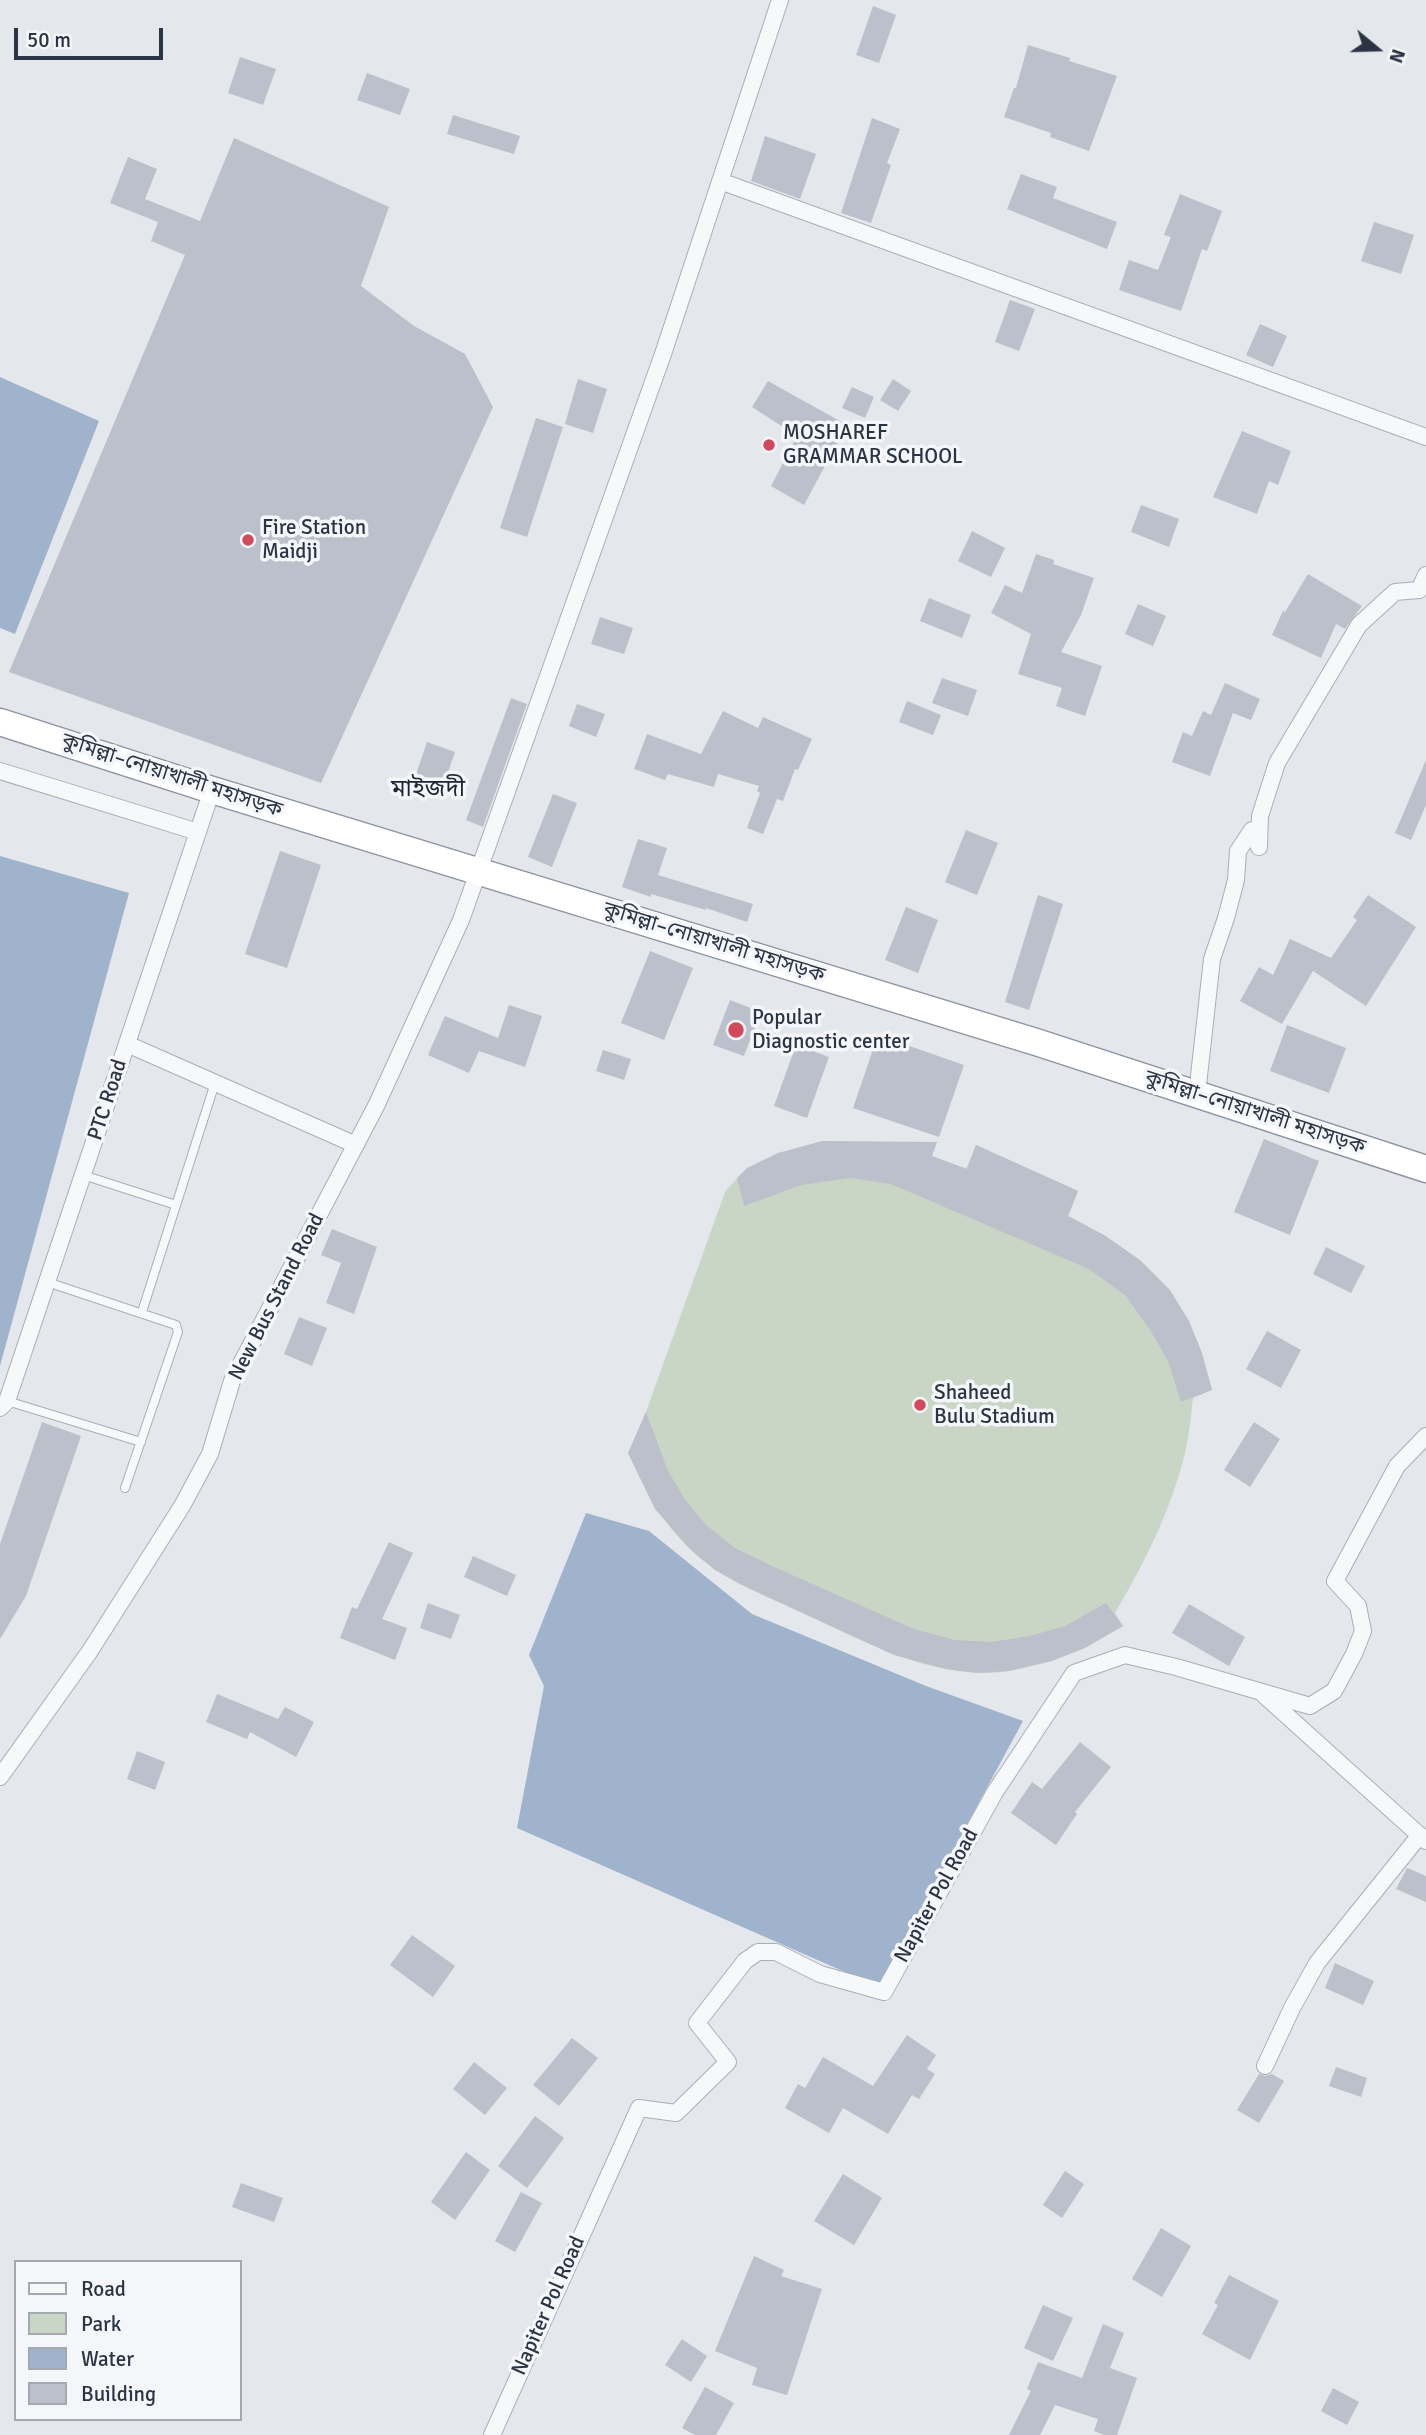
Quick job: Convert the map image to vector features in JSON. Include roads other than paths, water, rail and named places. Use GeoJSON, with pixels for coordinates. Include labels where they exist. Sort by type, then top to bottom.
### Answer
{"type":"FeatureCollection","features":[{"type":"Feature","properties":{"kind":"highway","name":"কুমিল্লা–নোয়াখালী মহাসড়ক"},"geometry":{"type":"LineString","coordinates":[[0,722],[212,790],[1012,1034],[1426,1168]]}},
{"type":"Feature","properties":{"kind":"street","name":"New Bus Stand Road"},"geometry":{"type":"LineString","coordinates":[[0,1777],[90,1651],[182,1506],[210,1454],[232,1381],[377,1104],[461,920],[481,871],[663,354],[780,0]]}},
{"type":"Feature","properties":{"kind":"street"},"geometry":{"type":"LineString","coordinates":[[720,181],[1426,436]]}},
{"type":"Feature","properties":{"kind":"street"},"geometry":{"type":"LineString","coordinates":[[1197,1094],[1212,959],[1236,880],[1238,851],[1252,830],[1259,847],[1260,816],[1277,763],[1359,625],[1395,592],[1419,590],[1426,575]]}},
{"type":"Feature","properties":{"kind":"street"},"geometry":{"type":"LineString","coordinates":[[0,771],[198,832]]}},
{"type":"Feature","properties":{"kind":"street","name":"PTC Road"},"geometry":{"type":"LineString","coordinates":[[4,1405],[212,790]]}},
{"type":"Feature","properties":{"kind":"street"},"geometry":{"type":"LineString","coordinates":[[127,1044],[356,1145]]}},
{"type":"Feature","properties":{"kind":"street","name":"Napiter Pol Road"},"geometry":{"type":"LineString","coordinates":[[492,2435],[639,2108],[676,2113],[728,2062],[697,2023],[745,1961],[758,1952],[776,1952],[820,1974],[884,1992],[995,1792],[1074,1673],[1125,1655],[1310,1706],[1334,1691],[1354,1654],[1363,1630],[1358,1606],[1335,1581],[1397,1466],[1426,1436]]}},
{"type":"Feature","properties":{"kind":"street"},"geometry":{"type":"LineString","coordinates":[[1261,1693],[1423,1838],[1317,1963],[1265,2066]]}},
{"type":"Feature","properties":{"kind":"lane"},"geometry":{"type":"LineString","coordinates":[[142,1312],[215,1083]]}},
{"type":"Feature","properties":{"kind":"lane"},"geometry":{"type":"LineString","coordinates":[[83,1175],[176,1205]]}},
{"type":"Feature","properties":{"kind":"lane"},"geometry":{"type":"LineString","coordinates":[[47,1282],[176,1325],[178,1332],[125,1488]]}},
{"type":"Feature","properties":{"kind":"lane"},"geometry":{"type":"LineString","coordinates":[[4,1405],[141,1442]]}},
{"type":"Feature","properties":{"kind":"water"},"geometry":{"type":"Polygon","coordinates":[[[0,377],[99,421],[15,634],[0,628],[0,377]]]}},
{"type":"Feature","properties":{"kind":"water"},"geometry":{"type":"Polygon","coordinates":[[[0,856],[129,893],[0,1366],[0,856]]]}},
{"type":"Feature","properties":{"kind":"water"},"geometry":{"type":"Polygon","coordinates":[[[586,1513],[649,1531],[752,1614],[926,1686],[1023,1721],[879,1987],[517,1828],[544,1686],[529,1655],[586,1513]]]}},
{"type":"Feature","properties":{"kind":"place","name":"MOSHAREF GRAMMAR SCHOOL"},"geometry":{"type":"Point","coordinates":[769,445]}},
{"type":"Feature","properties":{"kind":"place","name":"Fire Station Maidji"},"geometry":{"type":"Point","coordinates":[248,540]}},
{"type":"Feature","properties":{"kind":"place","name":"Popular Diagnostic center"},"geometry":{"type":"Point","coordinates":[736,1030]}},
{"type":"Feature","properties":{"kind":"place","name":"Shaheed Bulu Stadium"},"geometry":{"type":"Point","coordinates":[920,1405]}},
{"type":"Feature","properties":{"kind":"district","name":"মাইজদী"},"geometry":{"type":"Point","coordinates":[428,790]}}]}
